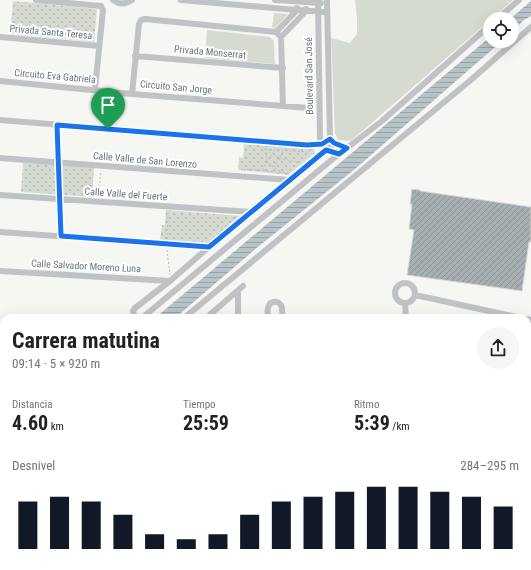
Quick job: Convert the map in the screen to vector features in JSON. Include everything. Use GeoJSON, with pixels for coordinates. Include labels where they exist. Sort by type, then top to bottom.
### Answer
{"type":"FeatureCollection","features":[{"type":"Feature","properties":{"kind":"street"},"geometry":{"type":"LineString","coordinates":[[36,0],[101,6],[111,0],[124,4],[132,0]]}},
{"type":"Feature","properties":{"kind":"street"},"geometry":{"type":"LineString","coordinates":[[181,0],[327,12]]}},
{"type":"Feature","properties":{"kind":"street"},"geometry":{"type":"LineString","coordinates":[[275,0],[327,2]]}},
{"type":"Feature","properties":{"kind":"street"},"geometry":{"type":"LineString","coordinates":[[505,12],[519,0]]}},
{"type":"Feature","properties":{"kind":"street"},"geometry":{"type":"LineString","coordinates":[[283,106],[281,37],[276,32],[297,10],[296,1]]}},
{"type":"Feature","properties":{"kind":"street"},"geometry":{"type":"LineString","coordinates":[[304,1],[306,11]]}},
{"type":"Feature","properties":{"kind":"street","name":"Boulevard San José"},"geometry":{"type":"LineString","coordinates":[[318,2],[320,138],[326,150]]}},
{"type":"Feature","properties":{"kind":"street","name":"Boulevard San José"},"geometry":{"type":"LineString","coordinates":[[327,2],[332,141]]}},
{"type":"Feature","properties":{"kind":"street"},"geometry":{"type":"LineString","coordinates":[[95,89],[103,10],[101,6]]}},
{"type":"Feature","properties":{"kind":"street"},"geometry":{"type":"LineString","coordinates":[[281,37],[306,11]]}},
{"type":"Feature","properties":{"kind":"street","name":"Circuito San Jorge"},"geometry":{"type":"LineString","coordinates":[[276,32],[143,20],[140,21],[132,94],[309,108]]}},
{"type":"Feature","properties":{"kind":"street"},"geometry":{"type":"LineString","coordinates":[[287,21],[292,26]]}},
{"type":"Feature","properties":{"kind":"street"},"geometry":{"type":"LineString","coordinates":[[189,314],[455,94],[531,27]]}},
{"type":"Feature","properties":{"kind":"street"},"geometry":{"type":"LineString","coordinates":[[147,314],[329,162],[382,121],[483,31]]}},
{"type":"Feature","properties":{"kind":"street","name":"Privada Santa Teresa"},"geometry":{"type":"LineString","coordinates":[[0,37],[100,46]]}},
{"type":"Feature","properties":{"kind":"street","name":"Privada Monserrat"},"geometry":{"type":"LineString","coordinates":[[135,56],[283,68]]}},
{"type":"Feature","properties":{"kind":"street","name":"Circuito Eva Gabriela"},"geometry":{"type":"LineString","coordinates":[[0,81],[95,89],[132,94]]}},
{"type":"Feature","properties":{"kind":"street"},"geometry":{"type":"LineString","coordinates":[[0,120],[307,145],[322,144],[332,141],[347,148]]}},
{"type":"Feature","properties":{"kind":"street"},"geometry":{"type":"LineString","coordinates":[[57,125],[57,163]]}},
{"type":"Feature","properties":{"kind":"street"},"geometry":{"type":"LineString","coordinates":[[134,314],[133,311],[135,308],[170,281],[326,150],[332,141]]}},
{"type":"Feature","properties":{"kind":"street"},"geometry":{"type":"LineString","coordinates":[[326,150],[339,154]]}},
{"type":"Feature","properties":{"kind":"street"},"geometry":{"type":"LineString","coordinates":[[321,154],[329,162]]}},
{"type":"Feature","properties":{"kind":"street","name":"Calle Valle de San Lorenzo"},"geometry":{"type":"LineString","coordinates":[[0,158],[289,180]]}},
{"type":"Feature","properties":{"kind":"street","name":"Calle Valle del Fuerte"},"geometry":{"type":"LineString","coordinates":[[0,195],[251,212]]}},
{"type":"Feature","properties":{"kind":"street"},"geometry":{"type":"LineString","coordinates":[[59,199],[61,236]]}},
{"type":"Feature","properties":{"kind":"street"},"geometry":{"type":"LineString","coordinates":[[0,232],[209,247]]}},
{"type":"Feature","properties":{"kind":"street","name":"Calle Salvador Moreno Luna"},"geometry":{"type":"LineString","coordinates":[[0,271],[170,281]]}},
{"type":"Feature","properties":{"kind":"street"},"geometry":{"type":"LineString","coordinates":[[406,283],[412,285],[415,295],[411,301],[405,303],[401,302],[396,297],[396,290],[399,285],[406,283]]}},
{"type":"Feature","properties":{"kind":"street"},"geometry":{"type":"LineString","coordinates":[[215,314],[244,286]]}},
{"type":"Feature","properties":{"kind":"street"},"geometry":{"type":"LineString","coordinates":[[238,291],[238,314]]}},
{"type":"Feature","properties":{"kind":"street"},"geometry":{"type":"LineString","coordinates":[[415,295],[503,314]]}},
{"type":"Feature","properties":{"kind":"street"},"geometry":{"type":"LineString","coordinates":[[268,314],[269,304],[276,301],[282,307],[282,314]]}},
{"type":"Feature","properties":{"kind":"street"},"geometry":{"type":"LineString","coordinates":[[405,303],[406,314]]}},
{"type":"Feature","properties":{"kind":"street"},"geometry":{"type":"LineString","coordinates":[[288,570],[331,570]]}},
{"type":"Feature","properties":{"kind":"path"},"geometry":{"type":"LineString","coordinates":[[264,142],[267,162],[282,172]]}},
{"type":"Feature","properties":{"kind":"path"},"geometry":{"type":"LineString","coordinates":[[258,177],[279,143]]}},
{"type":"Feature","properties":{"kind":"path"},"geometry":{"type":"LineString","coordinates":[[265,149],[307,152],[307,145]]}},
{"type":"Feature","properties":{"kind":"path"},"geometry":{"type":"LineString","coordinates":[[273,172],[274,167],[284,150]]}},
{"type":"Feature","properties":{"kind":"path"},"geometry":{"type":"LineString","coordinates":[[273,153],[279,158],[308,164]]}},
{"type":"Feature","properties":{"kind":"path"},"geometry":{"type":"LineString","coordinates":[[57,163],[59,199]]}},
{"type":"Feature","properties":{"kind":"path"},"geometry":{"type":"LineString","coordinates":[[97,202],[102,166]]}},
{"type":"Feature","properties":{"kind":"path"},"geometry":{"type":"LineString","coordinates":[[247,178],[245,169],[297,173]]}},
{"type":"Feature","properties":{"kind":"shaded area"},"geometry":{"type":"Polygon","coordinates":[[[355,0],[513,0],[499,12],[483,12],[483,26],[351,141],[338,140],[335,133],[331,38],[350,43],[357,34],[355,0]]]}},
{"type":"Feature","properties":{"kind":"shaded area"},"geometry":{"type":"Polygon","coordinates":[[[13,1],[97,9],[94,42],[10,34],[13,1]]]}},
{"type":"Feature","properties":{"kind":"shaded area"},"geometry":{"type":"Polygon","coordinates":[[[531,1],[531,16],[519,25],[518,12],[531,1]]]}},
{"type":"Feature","properties":{"kind":"shaded area"},"geometry":{"type":"Polygon","coordinates":[[[274,13],[288,14],[275,28],[272,28],[274,13]]]}},
{"type":"Feature","properties":{"kind":"shaded area"},"geometry":{"type":"Polygon","coordinates":[[[207,30],[270,37],[274,41],[275,64],[205,58],[207,30]]]}},
{"type":"Feature","properties":{"kind":"shaded area"},"geometry":{"type":"Polygon","coordinates":[[[483,43],[483,48],[494,48],[355,169],[259,246],[180,314],[160,314],[483,43]]]}},
{"type":"Feature","properties":{"kind":"shaded area"},"geometry":{"type":"Polygon","coordinates":[[[244,144],[314,149],[315,153],[288,175],[238,170],[239,157],[243,158],[244,144]]]}},
{"type":"Feature","properties":{"kind":"shaded area"},"geometry":{"type":"Polygon","coordinates":[[[23,163],[94,167],[92,197],[21,192],[23,163]]]}},
{"type":"Feature","properties":{"kind":"shaded area"},"geometry":{"type":"Polygon","coordinates":[[[166,210],[241,216],[209,244],[160,240],[162,225],[165,225],[166,210]]]}},
{"type":"Feature","properties":{"kind":"building"},"geometry":{"type":"Polygon","coordinates":[[[412,189],[531,207],[531,242],[529,242],[522,291],[407,275],[414,230],[409,229],[412,189]]]}},
{"type":"Feature","properties":{"kind":"route"},"geometry":{"type":"LineString","coordinates":[[57,125],[108,129],[307,145],[322,144],[330,139],[334,143],[347,148],[339,154],[326,150],[209,247],[61,236],[57,163],[57,125]]}}]}
